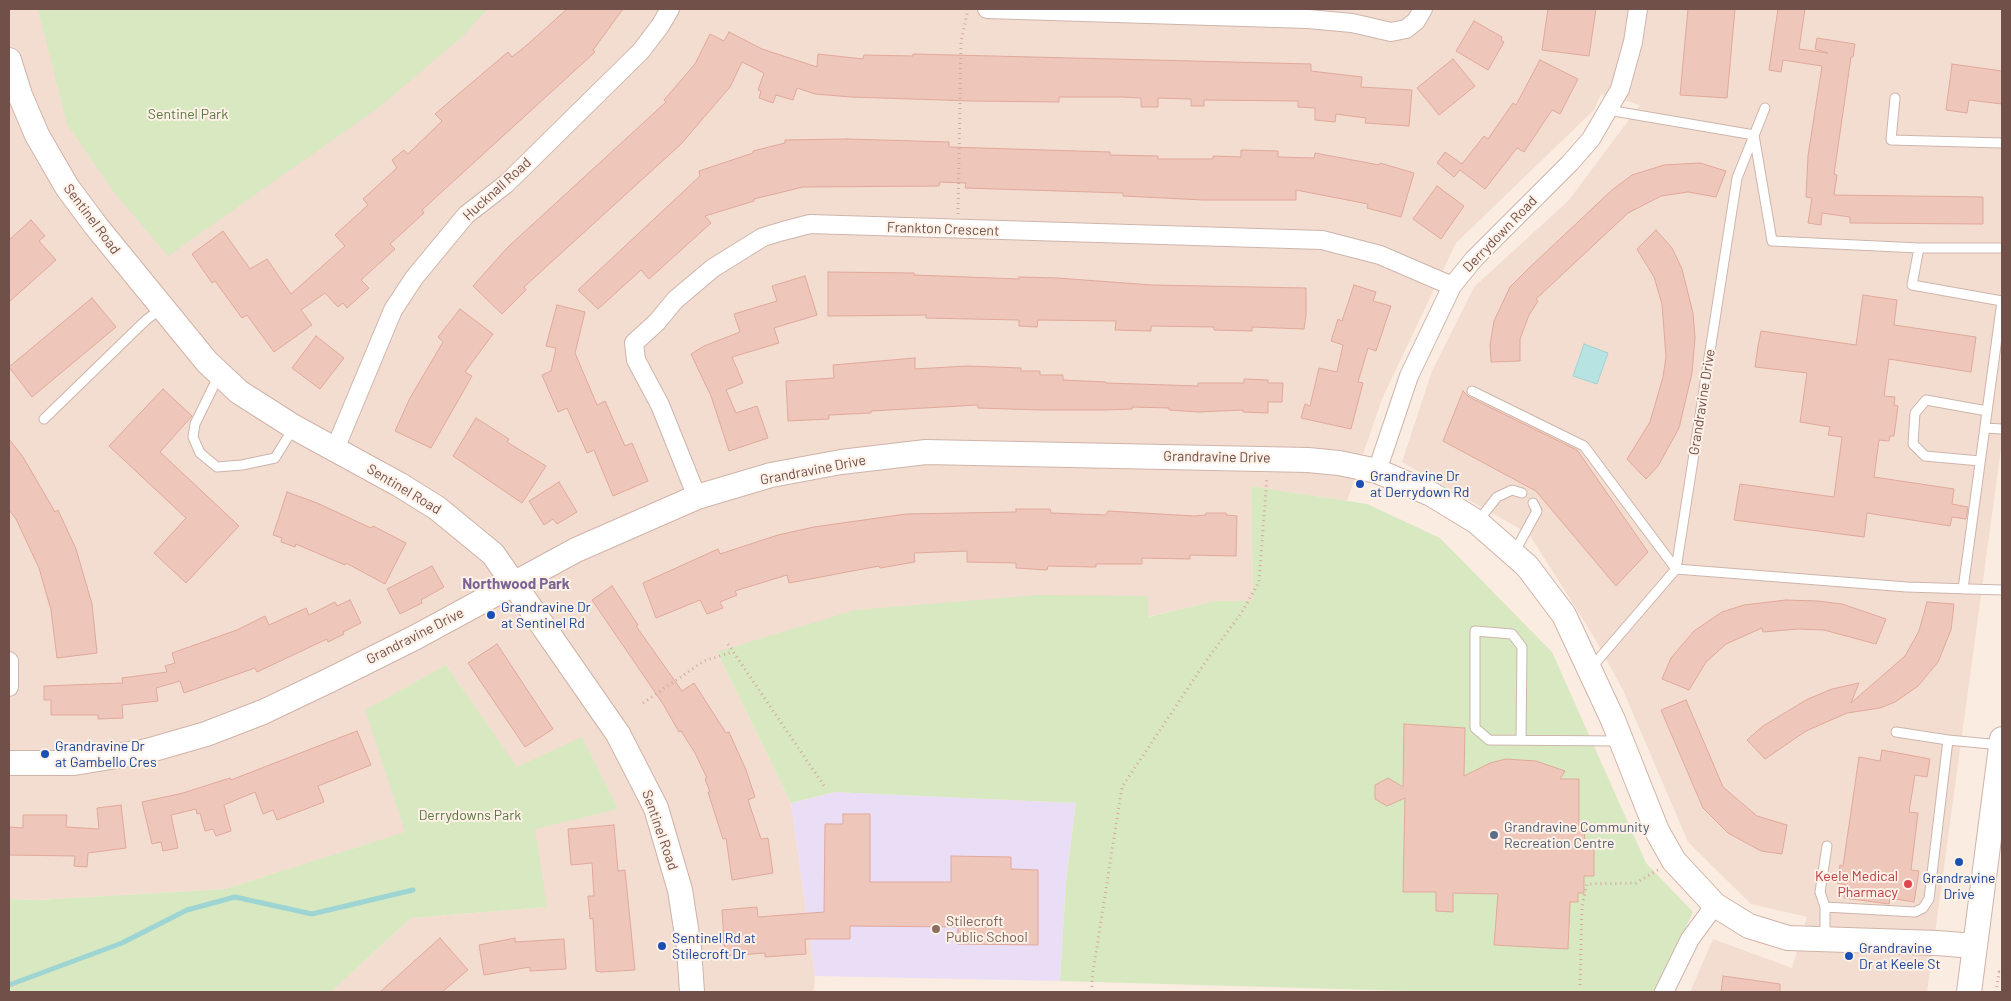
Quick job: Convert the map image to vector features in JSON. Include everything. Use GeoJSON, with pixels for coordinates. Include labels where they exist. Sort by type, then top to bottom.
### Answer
{"type":"FeatureCollection","features":[{"type":"Feature","properties":{"kind":"street","name":"Hucknall Road"},"geometry":{"type":"LineString","coordinates":[[335,449],[393,310],[414,278],[466,215],[506,184],[641,51],[670,9]]}},
{"type":"Feature","properties":{"kind":"street"},"geometry":{"type":"LineString","coordinates":[[987,9],[1308,19],[1352,23],[1391,32],[1406,29],[1416,22],[1423,9]]}},
{"type":"Feature","properties":{"kind":"street","name":"Derrydown Road"},"geometry":{"type":"LineString","coordinates":[[1377,471],[1409,376],[1452,286],[1474,259],[1570,163],[1591,139],[1620,89],[1633,42],[1638,9]]}},
{"type":"Feature","properties":{"kind":"street","name":"Sentinel Road"},"geometry":{"type":"LineString","coordinates":[[9,60],[13,76],[38,135],[67,188],[162,308],[219,374],[239,392],[294,427],[400,485],[458,523],[492,554],[515,584],[618,734],[656,808],[680,890],[689,948],[692,992]]}},
{"type":"Feature","properties":{"kind":"street","name":"Frankton Crescent"},"geometry":{"type":"LineString","coordinates":[[697,497],[660,405],[634,351],[634,343],[657,322],[675,300],[713,268],[763,237],[810,224],[1322,240],[1380,255],[1452,286]]}},
{"type":"Feature","properties":{"kind":"street","name":"Grandravine Drive"},"geometry":{"type":"LineString","coordinates":[[9,763],[74,763],[147,751],[206,734],[264,712],[416,637],[568,554],[697,497],[771,475],[841,462],[926,452],[1268,458],[1339,463],[1377,471],[1431,494],[1477,522],[1527,566],[1564,616],[1590,669],[1657,831],[1674,861],[1715,905],[1749,926],[1788,938],[1974,946]]}},
{"type":"Feature","properties":{"kind":"street"},"geometry":{"type":"LineString","coordinates":[[9,661],[9,687]]}},
{"type":"Feature","properties":{"kind":"street"},"geometry":{"type":"LineString","coordinates":[[1969,992],[2000,773],[2002,742]]}},
{"type":"Feature","properties":{"kind":"street"},"geometry":{"type":"LineString","coordinates":[[1664,992],[1690,940],[1715,905]]}},
{"type":"Feature","properties":{"kind":"lane"},"geometry":{"type":"LineString","coordinates":[[1895,98],[1890,140],[2002,143]]}},
{"type":"Feature","properties":{"kind":"lane","name":"Grandravine Drive"},"geometry":{"type":"LineString","coordinates":[[1676,569],[1737,178],[1765,108]]}},
{"type":"Feature","properties":{"kind":"lane"},"geometry":{"type":"LineString","coordinates":[[1608,110],[1754,135],[1772,242],[1919,248],[2002,248]]}},
{"type":"Feature","properties":{"kind":"lane"},"geometry":{"type":"LineString","coordinates":[[1919,248],[1912,285],[2002,301],[1963,589]]}},
{"type":"Feature","properties":{"kind":"lane"},"geometry":{"type":"LineString","coordinates":[[44,419],[146,320],[162,308]]}},
{"type":"Feature","properties":{"kind":"lane"},"geometry":{"type":"LineString","coordinates":[[219,374],[195,424],[193,437],[200,453],[217,467],[242,465],[275,458],[280,453],[294,427]]}},
{"type":"Feature","properties":{"kind":"lane"},"geometry":{"type":"LineString","coordinates":[[1472,391],[1584,446],[1676,569],[1907,587],[2002,590]]}},
{"type":"Feature","properties":{"kind":"lane"},"geometry":{"type":"LineString","coordinates":[[1980,461],[1925,456],[1913,444],[1915,413],[1926,400],[1987,411]]}},
{"type":"Feature","properties":{"kind":"lane"},"geometry":{"type":"LineString","coordinates":[[1985,428],[2002,429]]}},
{"type":"Feature","properties":{"kind":"lane"},"geometry":{"type":"LineString","coordinates":[[1477,522],[1497,497],[1512,490],[1522,493]]}},
{"type":"Feature","properties":{"kind":"lane"},"geometry":{"type":"LineString","coordinates":[[1514,553],[1537,510],[1533,503]]}},
{"type":"Feature","properties":{"kind":"lane"},"geometry":{"type":"LineString","coordinates":[[1590,669],[1676,569]]}},
{"type":"Feature","properties":{"kind":"lane"},"geometry":{"type":"LineString","coordinates":[[1521,740],[1522,647],[1512,634],[1475,631],[1475,728],[1490,740],[1621,741]]}},
{"type":"Feature","properties":{"kind":"lane"},"geometry":{"type":"LineString","coordinates":[[1896,732],[1948,740],[2002,742]]}},
{"type":"Feature","properties":{"kind":"lane"},"geometry":{"type":"LineString","coordinates":[[1826,907],[1916,912],[1923,908],[1929,899],[1948,740]]}},
{"type":"Feature","properties":{"kind":"lane"},"geometry":{"type":"LineString","coordinates":[[1825,940],[1826,907],[1820,892],[1827,846]]}},
{"type":"Feature","properties":{"kind":"path"},"geometry":{"type":"LineString","coordinates":[[958,229],[961,42],[968,9]]}},
{"type":"Feature","properties":{"kind":"path"},"geometry":{"type":"LineString","coordinates":[[1092,992],[1092,978],[1122,787],[1206,661],[1242,612],[1259,582],[1268,458]]}},
{"type":"Feature","properties":{"kind":"path"},"geometry":{"type":"LineString","coordinates":[[728,644],[824,786]]}},
{"type":"Feature","properties":{"kind":"path"},"geometry":{"type":"LineString","coordinates":[[642,704],[704,661],[732,652]]}},
{"type":"Feature","properties":{"kind":"path"},"geometry":{"type":"LineString","coordinates":[[1580,985],[1582,906],[1588,884],[1636,883],[1674,861]]}},
{"type":"Feature","properties":{"kind":"path"},"geometry":{"type":"LineString","coordinates":[[1996,992],[1999,972],[2002,972]]}},
{"type":"Feature","properties":{"kind":"shaded area"},"geometry":{"type":"Polygon","coordinates":[[[9,9],[2002,9],[2002,441],[1927,992],[1690,992],[1713,939],[1792,968],[1807,917],[1751,904],[1688,842],[1623,690],[1594,637],[1529,534],[1402,462],[1432,371],[1474,287],[1569,200],[1640,105],[1601,94],[1594,110],[1456,243],[1382,399],[1347,501],[1251,486],[1253,601],[1215,601],[1147,617],[1148,597],[717,652],[791,803],[815,976],[814,992],[331,992],[411,918],[546,907],[517,768],[446,665],[366,710],[406,832],[225,889],[39,900],[9,899],[9,9]]]}},
{"type":"Feature","properties":{"kind":"shaded area","name":"Stilecroft Public School"},"geometry":{"type":"Polygon","coordinates":[[[835,792],[1076,803],[1066,881],[1060,981],[815,976],[791,803],[835,792]]]}},
{"type":"Feature","properties":{"kind":"green space","name":"Sentinel Park"},"geometry":{"type":"Polygon","coordinates":[[[38,9],[487,9],[464,35],[378,108],[168,256],[113,191],[67,124],[38,9]]]}},
{"type":"Feature","properties":{"kind":"green space"},"geometry":{"type":"Polygon","coordinates":[[[1251,486],[1367,504],[1440,538],[1552,652],[1646,863],[1693,912],[1655,992],[1444,992],[1060,981],[1066,881],[1076,803],[835,792],[791,803],[717,652],[855,610],[1039,595],[1148,596],[1148,617],[1215,601],[1253,601],[1251,486]]]}},
{"type":"Feature","properties":{"kind":"green space","name":"Derrydowns Park"},"geometry":{"type":"Polygon","coordinates":[[[446,665],[517,767],[582,737],[618,809],[535,829],[547,907],[411,918],[331,992],[9,992],[9,899],[39,900],[225,889],[405,832],[365,710],[446,665]]]}},
{"type":"Feature","properties":{"kind":"water"},"geometry":{"type":"Polygon","coordinates":[[[1584,344],[1608,353],[1597,384],[1573,376],[1584,344]]]}},
{"type":"Feature","properties":{"kind":"building"},"geometry":{"type":"Polygon","coordinates":[[[567,9],[623,9],[593,50],[595,52],[422,210],[424,213],[390,244],[395,249],[361,280],[369,288],[347,308],[343,303],[338,307],[325,293],[301,310],[312,325],[274,352],[247,315],[242,318],[215,281],[212,283],[192,254],[223,231],[250,269],[267,259],[291,294],[345,246],[335,235],[368,205],[363,199],[397,168],[392,160],[404,150],[408,154],[442,121],[435,114],[508,52],[512,57],[567,9]]]}},
{"type":"Feature","properties":{"kind":"building"},"geometry":{"type":"Polygon","coordinates":[[[1548,9],[1596,9],[1589,56],[1542,50],[1548,9]]]}},
{"type":"Feature","properties":{"kind":"building"},"geometry":{"type":"Polygon","coordinates":[[[1688,9],[1735,9],[1727,98],[1680,95],[1688,9]]]}},
{"type":"Feature","properties":{"kind":"building"},"geometry":{"type":"Polygon","coordinates":[[[1778,9],[1805,9],[1799,49],[1828,53],[1815,49],[1817,38],[1855,44],[1853,57],[1851,57],[1834,174],[1837,175],[1834,195],[1983,197],[1983,224],[1850,223],[1850,217],[1822,213],[1821,225],[1808,223],[1812,198],[1806,197],[1808,156],[1822,66],[1783,60],[1781,72],[1769,70],[1778,9]]]}},
{"type":"Feature","properties":{"kind":"building"},"geometry":{"type":"Polygon","coordinates":[[[1474,21],[1502,37],[1501,40],[1504,42],[1488,70],[1456,51],[1474,21]]]}},
{"type":"Feature","properties":{"kind":"building"},"geometry":{"type":"Polygon","coordinates":[[[729,32],[762,49],[817,67],[818,54],[863,59],[864,55],[913,56],[913,54],[1311,64],[1311,71],[1362,77],[1361,87],[1412,90],[1409,126],[1365,123],[1366,118],[1336,114],[1335,122],[1315,120],[1315,108],[1298,107],[1298,101],[1204,100],[1204,106],[1191,106],[1191,99],[1158,98],[1158,107],[1141,107],[1141,98],[1059,97],[1059,102],[972,101],[851,97],[815,94],[797,88],[793,100],[776,95],[773,103],[759,98],[761,91],[758,90],[764,73],[742,62],[730,87],[681,144],[524,287],[526,290],[502,314],[473,286],[508,247],[666,102],[664,100],[695,64],[710,34],[724,41],[729,32]]]}},
{"type":"Feature","properties":{"kind":"building"},"geometry":{"type":"Polygon","coordinates":[[[1453,59],[1475,86],[1439,115],[1417,88],[1453,59]]]}},
{"type":"Feature","properties":{"kind":"building"},"geometry":{"type":"Polygon","coordinates":[[[1540,60],[1578,79],[1560,114],[1552,110],[1524,152],[1517,148],[1485,189],[1460,170],[1454,177],[1437,163],[1445,152],[1462,164],[1484,136],[1488,139],[1513,103],[1516,105],[1540,60]]]}},
{"type":"Feature","properties":{"kind":"building"},"geometry":{"type":"Polygon","coordinates":[[[1952,64],[2002,71],[2002,104],[1969,100],[1967,113],[1946,110],[1952,64]]]}},
{"type":"Feature","properties":{"kind":"building"},"geometry":{"type":"Polygon","coordinates":[[[847,139],[949,142],[949,147],[1110,152],[1110,155],[1158,156],[1158,159],[1213,159],[1213,156],[1241,157],[1241,150],[1278,151],[1278,157],[1314,158],[1315,153],[1379,165],[1380,163],[1414,173],[1401,217],[1367,208],[1368,204],[1296,190],[1296,200],[1203,200],[1123,196],[1123,193],[965,188],[966,183],[940,182],[939,186],[803,187],[754,199],[754,201],[705,216],[711,223],[649,279],[641,270],[598,309],[578,290],[700,176],[699,171],[753,153],[753,151],[785,143],[785,140],[847,139]]]}},
{"type":"Feature","properties":{"kind":"building"},"geometry":{"type":"Polygon","coordinates":[[[1700,163],[1726,171],[1716,197],[1688,192],[1661,196],[1628,213],[1536,299],[1538,301],[1529,315],[1520,339],[1520,361],[1491,362],[1490,345],[1494,321],[1510,287],[1528,269],[1612,190],[1632,175],[1664,165],[1700,163]]]}},
{"type":"Feature","properties":{"kind":"building"},"geometry":{"type":"Polygon","coordinates":[[[1437,186],[1464,206],[1441,239],[1413,219],[1437,186]]]}},
{"type":"Feature","properties":{"kind":"building"},"geometry":{"type":"Polygon","coordinates":[[[31,220],[45,236],[39,241],[56,260],[9,302],[9,240],[31,220]]]}},
{"type":"Feature","properties":{"kind":"building"},"geometry":{"type":"Polygon","coordinates":[[[1656,230],[1672,248],[1682,269],[1693,313],[1695,338],[1692,373],[1679,428],[1658,466],[1646,479],[1627,459],[1650,422],[1663,377],[1666,357],[1662,304],[1654,277],[1637,249],[1656,230]]]}},
{"type":"Feature","properties":{"kind":"building"},"geometry":{"type":"Polygon","coordinates":[[[828,272],[914,273],[914,275],[1019,279],[1019,277],[1057,278],[1152,285],[1306,288],[1306,315],[1304,329],[1252,327],[1252,331],[1214,330],[1214,327],[1151,326],[1151,331],[1115,330],[1116,321],[1038,320],[1037,327],[1019,326],[1019,320],[926,318],[926,315],[828,316],[828,272]]]}},
{"type":"Feature","properties":{"kind":"building"},"geometry":{"type":"Polygon","coordinates":[[[805,276],[817,315],[774,328],[779,343],[732,357],[743,383],[726,390],[736,413],[757,406],[768,438],[729,451],[711,396],[691,354],[704,346],[740,332],[734,314],[777,301],[772,286],[805,276]]]}},
{"type":"Feature","properties":{"kind":"building"},"geometry":{"type":"Polygon","coordinates":[[[1354,285],[1376,292],[1373,301],[1391,306],[1376,351],[1368,348],[1358,382],[1363,383],[1351,429],[1301,418],[1305,404],[1310,406],[1319,368],[1337,372],[1343,345],[1331,341],[1338,319],[1342,321],[1354,285]]]}},
{"type":"Feature","properties":{"kind":"building"},"geometry":{"type":"Polygon","coordinates":[[[1863,295],[1897,300],[1894,325],[1976,337],[1971,372],[1889,359],[1884,396],[1895,397],[1894,405],[1898,406],[1894,436],[1890,436],[1889,441],[1879,440],[1874,477],[1954,489],[1952,504],[1968,507],[1966,519],[1952,517],[1950,526],[1867,513],[1864,537],[1734,520],[1740,484],[1834,497],[1842,437],[1828,435],[1830,427],[1800,422],[1807,373],[1755,367],[1758,346],[1761,331],[1856,345],[1863,295]]]}},
{"type":"Feature","properties":{"kind":"building"},"geometry":{"type":"Polygon","coordinates":[[[92,298],[116,327],[32,397],[9,367],[92,298]]]}},
{"type":"Feature","properties":{"kind":"building"},"geometry":{"type":"Polygon","coordinates":[[[557,305],[585,312],[575,353],[597,405],[605,401],[625,446],[632,443],[648,481],[613,496],[594,450],[587,453],[567,408],[558,412],[542,375],[551,371],[556,348],[546,346],[557,305]]]}},
{"type":"Feature","properties":{"kind":"building"},"geometry":{"type":"Polygon","coordinates":[[[460,309],[493,334],[465,372],[472,376],[431,448],[395,431],[410,398],[443,342],[438,337],[460,309]]]}},
{"type":"Feature","properties":{"kind":"building"},"geometry":{"type":"Polygon","coordinates":[[[316,336],[344,358],[320,389],[292,368],[316,336]]]}},
{"type":"Feature","properties":{"kind":"building"},"geometry":{"type":"Polygon","coordinates":[[[915,358],[915,369],[967,366],[1021,368],[1021,371],[1040,371],[1040,375],[1063,375],[1063,380],[1106,383],[1198,386],[1198,383],[1244,383],[1244,379],[1268,380],[1268,383],[1283,383],[1282,402],[1268,402],[1268,413],[1243,412],[1243,410],[1198,412],[1169,410],[1169,408],[1132,407],[1132,409],[1105,410],[1041,410],[978,408],[978,405],[871,411],[871,413],[829,415],[829,419],[788,421],[786,381],[834,378],[833,365],[915,358]]]}},
{"type":"Feature","properties":{"kind":"building"},"geometry":{"type":"Polygon","coordinates":[[[163,389],[192,416],[160,452],[239,526],[186,583],[154,553],[186,518],[109,446],[163,389]]]}},
{"type":"Feature","properties":{"kind":"building"},"geometry":{"type":"Polygon","coordinates":[[[1463,391],[1469,397],[1577,450],[1648,552],[1616,586],[1536,491],[1443,441],[1463,391]]]}},
{"type":"Feature","properties":{"kind":"building"},"geometry":{"type":"Polygon","coordinates":[[[476,418],[509,439],[507,442],[546,466],[522,503],[453,456],[476,418]]]}},
{"type":"Feature","properties":{"kind":"building"},"geometry":{"type":"Polygon","coordinates":[[[9,439],[23,457],[55,512],[58,510],[76,549],[92,604],[97,653],[57,658],[51,610],[39,568],[16,519],[9,510],[9,439]]]}},
{"type":"Feature","properties":{"kind":"building"},"geometry":{"type":"Polygon","coordinates":[[[559,482],[577,512],[557,524],[553,519],[544,525],[529,501],[559,482]]]}},
{"type":"Feature","properties":{"kind":"building"},"geometry":{"type":"Polygon","coordinates":[[[287,492],[317,503],[371,528],[373,526],[406,543],[385,584],[346,563],[345,565],[296,544],[295,547],[281,542],[282,538],[273,535],[287,492]]]}},
{"type":"Feature","properties":{"kind":"building"},"geometry":{"type":"Polygon","coordinates":[[[1016,509],[1050,509],[1051,513],[1106,515],[1108,511],[1195,516],[1206,515],[1206,513],[1226,513],[1226,515],[1237,516],[1236,556],[1190,555],[1190,559],[1142,558],[1142,564],[1096,564],[1096,567],[1048,566],[1047,570],[1016,568],[1016,563],[967,562],[967,551],[914,553],[915,562],[880,568],[879,566],[789,583],[787,575],[735,591],[737,595],[720,602],[723,608],[707,614],[700,600],[656,618],[643,583],[718,549],[720,554],[778,535],[814,527],[906,514],[1016,512],[1016,509]]]}},
{"type":"Feature","properties":{"kind":"building"},"geometry":{"type":"Polygon","coordinates":[[[432,566],[444,587],[421,600],[422,603],[400,614],[387,589],[432,566]]]}},
{"type":"Feature","properties":{"kind":"building"},"geometry":{"type":"Polygon","coordinates":[[[612,586],[638,625],[636,626],[682,691],[694,683],[726,733],[729,732],[746,770],[755,797],[748,800],[761,839],[768,838],[773,873],[732,880],[726,838],[723,839],[708,792],[710,792],[705,779],[707,778],[695,753],[681,731],[679,732],[663,704],[592,600],[612,586]]]}},
{"type":"Feature","properties":{"kind":"building"},"geometry":{"type":"Polygon","coordinates":[[[350,600],[361,623],[343,632],[344,634],[328,642],[327,639],[257,672],[255,668],[184,693],[180,681],[156,688],[158,701],[122,705],[123,718],[98,719],[98,715],[51,715],[51,700],[44,700],[44,686],[123,683],[122,678],[167,672],[165,666],[175,663],[172,653],[237,630],[265,616],[269,625],[306,608],[309,615],[335,602],[337,606],[350,600]]]}},
{"type":"Feature","properties":{"kind":"building"},"geometry":{"type":"Polygon","coordinates":[[[1786,600],[1842,604],[1886,619],[1876,644],[1824,630],[1798,629],[1763,632],[1762,628],[1726,644],[1706,662],[1689,690],[1662,679],[1671,658],[1694,631],[1722,612],[1744,605],[1786,600]]]}},
{"type":"Feature","properties":{"kind":"building"},"geometry":{"type":"Polygon","coordinates":[[[1927,602],[1954,604],[1951,630],[1938,662],[1918,686],[1895,702],[1880,708],[1847,713],[1806,731],[1765,759],[1747,740],[1763,726],[1808,699],[1832,689],[1859,683],[1851,703],[1905,656],[1919,631],[1927,602]]]}},
{"type":"Feature","properties":{"kind":"building"},"geometry":{"type":"Polygon","coordinates":[[[497,644],[553,729],[525,747],[468,663],[497,644]]]}},
{"type":"Feature","properties":{"kind":"building"},"geometry":{"type":"Polygon","coordinates":[[[1686,700],[1723,787],[1757,816],[1787,825],[1782,854],[1761,851],[1728,833],[1703,808],[1661,710],[1686,700]]]}},
{"type":"Feature","properties":{"kind":"building","name":"Grandravine Community Recreation Centre"},"geometry":{"type":"Polygon","coordinates":[[[1404,724],[1465,728],[1464,776],[1490,763],[1506,759],[1536,761],[1565,771],[1560,779],[1579,779],[1579,826],[1584,827],[1585,843],[1594,843],[1594,876],[1584,876],[1584,893],[1578,893],[1578,902],[1570,902],[1568,949],[1494,945],[1498,894],[1453,893],[1453,912],[1436,911],[1436,892],[1403,892],[1405,798],[1387,806],[1375,799],[1375,785],[1388,778],[1403,787],[1404,724]]]}},
{"type":"Feature","properties":{"kind":"building"},"geometry":{"type":"Polygon","coordinates":[[[357,731],[371,765],[318,786],[324,802],[277,820],[273,810],[263,814],[255,792],[224,805],[231,831],[216,836],[213,829],[205,831],[200,813],[197,814],[196,809],[171,815],[178,848],[163,851],[161,842],[152,844],[142,802],[183,793],[230,778],[231,780],[357,731]]]}},
{"type":"Feature","properties":{"kind":"building"},"geometry":{"type":"Polygon","coordinates":[[[1882,750],[1930,759],[1927,777],[1915,775],[1909,812],[1918,813],[1911,870],[1919,871],[1914,902],[1890,898],[1889,904],[1844,898],[1846,885],[1837,883],[1840,865],[1843,866],[1859,757],[1880,761],[1882,750]]]}},
{"type":"Feature","properties":{"kind":"building"},"geometry":{"type":"Polygon","coordinates":[[[121,805],[126,848],[88,853],[87,867],[74,866],[75,856],[9,855],[9,827],[23,828],[23,815],[67,815],[66,827],[99,829],[97,808],[121,805]]]}},
{"type":"Feature","properties":{"kind":"building"},"geometry":{"type":"Polygon","coordinates":[[[843,814],[870,814],[870,882],[951,882],[951,856],[1011,857],[1011,869],[1038,870],[1038,945],[957,944],[958,927],[850,926],[850,939],[805,939],[806,954],[765,957],[765,953],[725,956],[722,910],[757,907],[758,917],[824,912],[825,824],[843,824],[843,814]]]}},
{"type":"Feature","properties":{"kind":"building"},"geometry":{"type":"Polygon","coordinates":[[[614,825],[618,871],[625,870],[635,970],[601,972],[596,971],[593,918],[590,919],[588,896],[594,896],[592,863],[571,865],[568,829],[614,825]]]}},
{"type":"Feature","properties":{"kind":"building"},"geometry":{"type":"Polygon","coordinates":[[[440,938],[468,970],[442,992],[380,992],[440,938]]]}},
{"type":"Feature","properties":{"kind":"building"},"geometry":{"type":"Polygon","coordinates":[[[515,938],[515,942],[564,939],[566,969],[530,971],[530,967],[484,975],[479,945],[515,938]]]}},
{"type":"Feature","properties":{"kind":"building"},"geometry":{"type":"Polygon","coordinates":[[[1723,976],[1780,984],[1780,992],[1721,992],[1723,976]]]}},
{"type":"Feature","properties":{"kind":"waterway"},"geometry":{"type":"LineString","coordinates":[[9,985],[122,943],[187,910],[235,897],[312,914],[413,890]]}},
{"type":"Feature","properties":{"kind":"place","name":"Grandravine Dr at Derrydown Rd"},"geometry":{"type":"Point","coordinates":[1360,484]}},
{"type":"Feature","properties":{"kind":"place","name":"Grandravine Dr at Sentinel Rd"},"geometry":{"type":"Point","coordinates":[491,615]}},
{"type":"Feature","properties":{"kind":"place","name":"Grandravine Dr at Gambello Cres"},"geometry":{"type":"Point","coordinates":[45,754]}},
{"type":"Feature","properties":{"kind":"place","name":"Grandravine Community Recreation Centre"},"geometry":{"type":"Point","coordinates":[1494,835]}},
{"type":"Feature","properties":{"kind":"place","name":"Grandravine Drive"},"geometry":{"type":"Point","coordinates":[1959,862]}},
{"type":"Feature","properties":{"kind":"place","name":"Keele Medical Pharmacy"},"geometry":{"type":"Point","coordinates":[1908,884]}},
{"type":"Feature","properties":{"kind":"place","name":"Stilecroft Public School"},"geometry":{"type":"Point","coordinates":[936,929]}},
{"type":"Feature","properties":{"kind":"place","name":"Sentinel Rd at Stilecroft Dr"},"geometry":{"type":"Point","coordinates":[662,946]}},
{"type":"Feature","properties":{"kind":"place","name":"Grandravine Dr at Keele St"},"geometry":{"type":"Point","coordinates":[1849,956]}},
{"type":"Feature","properties":{"kind":"district","name":"Northwood Park"},"geometry":{"type":"Point","coordinates":[516,584]}}]}
